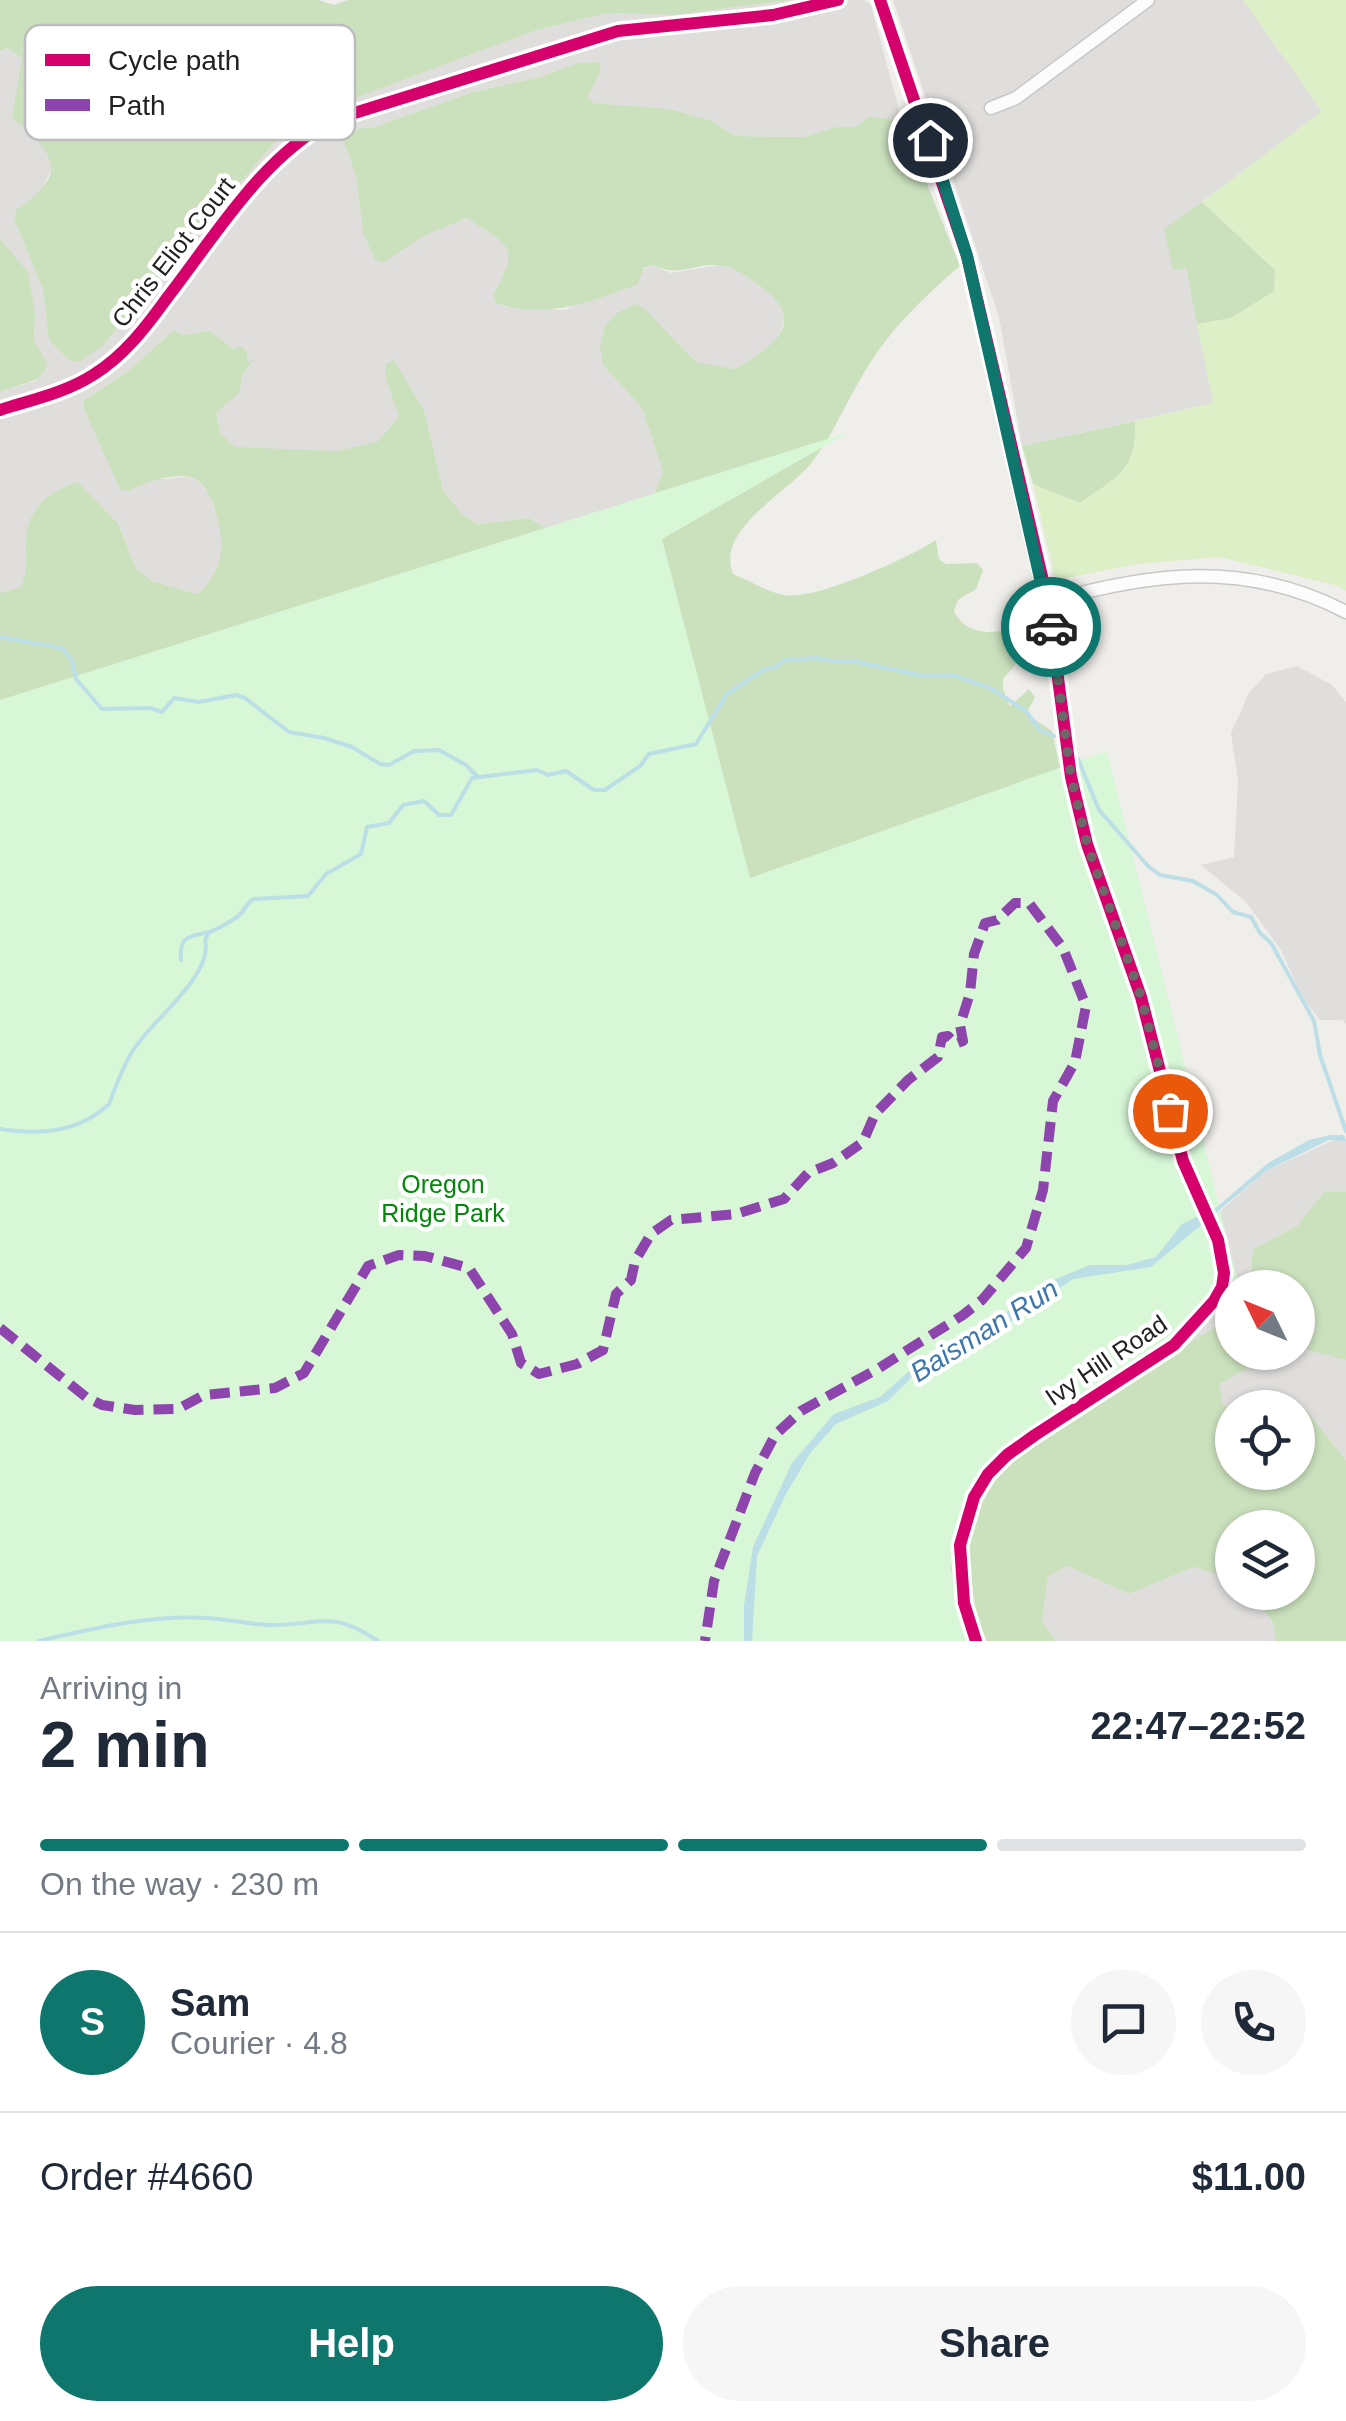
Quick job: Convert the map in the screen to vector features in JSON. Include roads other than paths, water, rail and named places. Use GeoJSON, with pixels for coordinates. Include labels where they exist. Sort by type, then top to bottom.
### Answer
{"type":"FeatureCollection","features":[{"type":"Feature","properties":{"kind":"street","name":"Chris Eliot Court"},"geometry":{"type":"LineString","coordinates":[[355,113],[618,31],[773,16],[838,0]]}},
{"type":"Feature","properties":{"kind":"street","name":"Ivy Hill Road"},"geometry":{"type":"LineString","coordinates":[[880,0],[967,256],[1048,602],[1071,777],[1087,844],[1141,997],[1183,1160],[1223,1257],[1224,1273],[1222,1287],[1203,1316],[1160,1355],[1007,1455],[988,1474],[974,1497],[960,1545],[964,1603],[976,1641]]}},
{"type":"Feature","properties":{"kind":"street"},"geometry":{"type":"LineString","coordinates":[[991,108],[1016,98],[1148,0]]}},
{"type":"Feature","properties":{"kind":"street","name":"Chris Eliot Court"},"geometry":{"type":"LineString","coordinates":[[0,410],[77,385],[121,354],[260,178],[301,140]]}},
{"type":"Feature","properties":{"kind":"street"},"geometry":{"type":"LineString","coordinates":[[1048,602],[1141,578],[1216,576],[1295,590],[1346,612]]}},
{"type":"Feature","properties":{"kind":"water","name":"Baisman Run"},"geometry":{"type":"Polygon","coordinates":[[[1344,1135],[1346,1141],[1329,1140],[1266,1171],[1151,1267],[1073,1279],[954,1360],[916,1373],[888,1401],[836,1424],[811,1452],[757,1556],[752,1641],[744,1641],[744,1605],[753,1547],[792,1463],[834,1414],[880,1397],[917,1364],[949,1351],[1056,1279],[1090,1265],[1127,1265],[1156,1257],[1182,1224],[1217,1207],[1268,1163],[1309,1140],[1344,1135]]]}},
{"type":"Feature","properties":{"kind":"waterway"},"geometry":{"type":"LineString","coordinates":[[0,637],[62,648],[72,660],[76,679],[102,709],[150,708],[162,712],[174,698],[199,702],[236,695],[289,732],[352,747],[380,764],[389,765],[414,751],[439,750],[477,776]]}},
{"type":"Feature","properties":{"kind":"waterway"},"geometry":{"type":"LineString","coordinates":[[181,960],[184,941],[227,923],[253,899],[308,896],[326,874],[361,854],[367,827],[389,823],[403,805],[424,801],[439,815],[451,815],[472,778],[537,770],[548,775],[566,771],[594,790],[605,790],[640,766],[649,754],[696,744],[727,694],[785,660],[853,661],[919,675],[956,676],[992,689],[1026,711],[1040,730],[1054,736]]}},
{"type":"Feature","properties":{"kind":"waterway"},"geometry":{"type":"LineString","coordinates":[[1078,759],[1099,810],[1149,867],[1160,875],[1193,881],[1217,895],[1233,912],[1251,917],[1271,943],[1314,1021],[1320,1055],[1346,1131]]}},
{"type":"Feature","properties":{"kind":"waterway"},"geometry":{"type":"LineString","coordinates":[[0,1129],[58,1130],[85,1121],[109,1104],[140,1040],[200,968],[209,932]]}},
{"type":"Feature","properties":{"kind":"waterway"},"geometry":{"type":"LineString","coordinates":[[39,1641],[122,1624],[186,1618],[268,1625],[335,1622],[378,1641]]}},
{"type":"Feature","properties":{"kind":"park label","name":"Oregon Ridge Park"},"geometry":{"type":"Point","coordinates":[443,1198]}}]}
